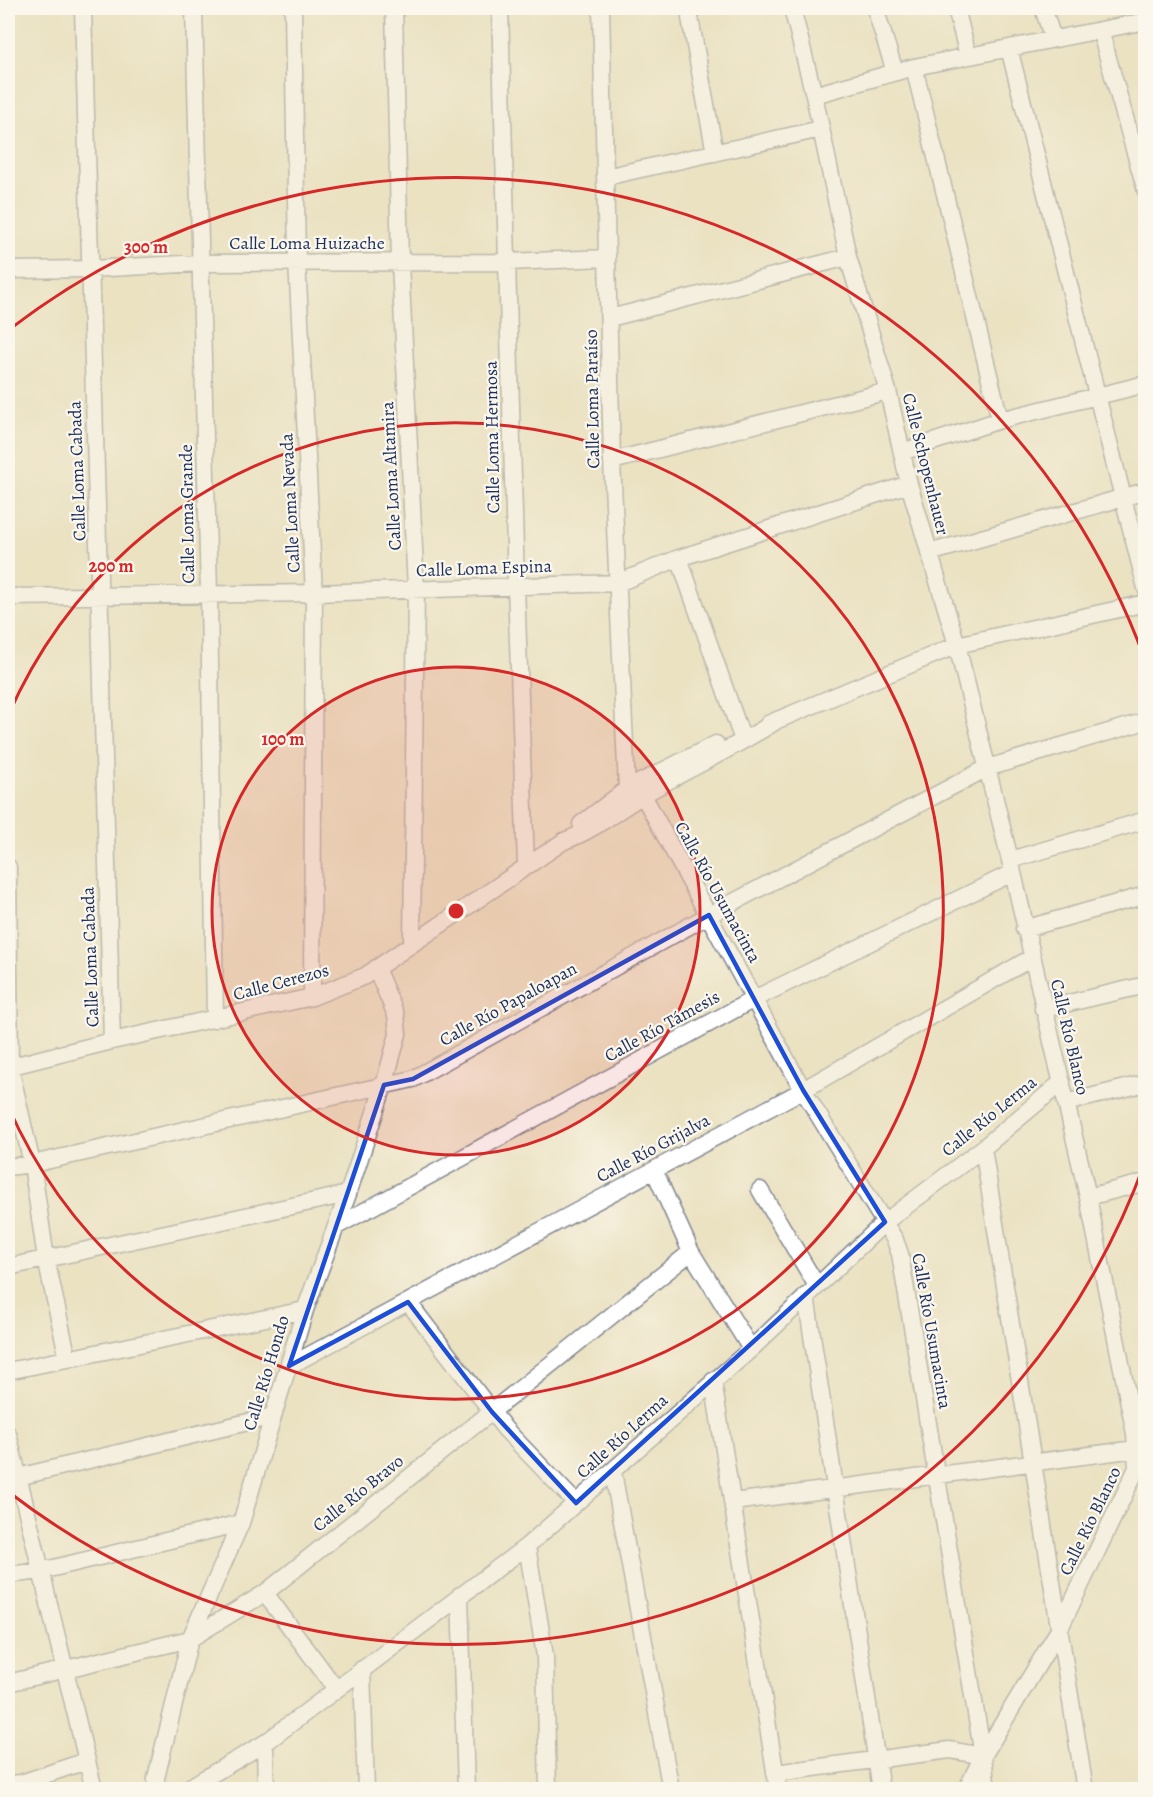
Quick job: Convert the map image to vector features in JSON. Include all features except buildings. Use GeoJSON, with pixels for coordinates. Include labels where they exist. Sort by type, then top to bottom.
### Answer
{"type":"FeatureCollection","features":[{"type":"Feature","properties":{"kind":"street","name":"Calle Loma Cabada"},"geometry":{"type":"LineString","coordinates":[[83,8],[112,1041]]}},
{"type":"Feature","properties":{"kind":"street","name":"Calle Loma Grande"},"geometry":{"type":"LineString","coordinates":[[194,8],[209,594],[215,1019]]}},
{"type":"Feature","properties":{"kind":"street","name":"Calle Loma Nevada"},"geometry":{"type":"LineString","coordinates":[[293,8],[297,261],[314,593],[312,998]]}},
{"type":"Feature","properties":{"kind":"street","name":"Calle Loma Altamira"},"geometry":{"type":"LineString","coordinates":[[394,8],[399,262],[416,589],[412,943]]}},
{"type":"Feature","properties":{"kind":"street","name":"Calle Loma Hermosa"},"geometry":{"type":"LineString","coordinates":[[500,8],[526,866]]}},
{"type":"Feature","properties":{"kind":"street","name":"Calle Loma Paraíso"},"geometry":{"type":"LineString","coordinates":[[601,8],[612,461],[627,789]]}},
{"type":"Feature","properties":{"kind":"street","name":"Calle Schopenhauer"},"geometry":{"type":"LineString","coordinates":[[792,8],[814,95],[848,257],[888,391],[909,484],[957,645],[1011,866],[1024,929]]}},
{"type":"Feature","properties":{"kind":"street"},"geometry":{"type":"LineString","coordinates":[[875,8],[895,72]]}},
{"type":"Feature","properties":{"kind":"street"},"geometry":{"type":"LineString","coordinates":[[956,8],[968,56]]}},
{"type":"Feature","properties":{"kind":"street"},"geometry":{"type":"LineString","coordinates":[[1043,8],[1053,39]]}},
{"type":"Feature","properties":{"kind":"street"},"geometry":{"type":"LineString","coordinates":[[690,18],[715,153]]}},
{"type":"Feature","properties":{"kind":"street"},"geometry":{"type":"LineString","coordinates":[[814,95],[914,66],[1146,21]]}},
{"type":"Feature","properties":{"kind":"street"},"geometry":{"type":"LineString","coordinates":[[1100,30],[1146,191]]}},
{"type":"Feature","properties":{"kind":"street"},"geometry":{"type":"LineString","coordinates":[[1009,48],[1146,588]]}},
{"type":"Feature","properties":{"kind":"street"},"geometry":{"type":"LineString","coordinates":[[914,66],[1000,420]]}},
{"type":"Feature","properties":{"kind":"street"},"geometry":{"type":"LineString","coordinates":[[605,177],[821,129]]}},
{"type":"Feature","properties":{"kind":"street"},"geometry":{"type":"LineString","coordinates":[[610,318],[848,257]]}},
{"type":"Feature","properties":{"kind":"street","name":"Calle Loma Huizache"},"geometry":{"type":"LineString","coordinates":[[8,270],[297,261],[507,262],[607,258]]}},
{"type":"Feature","properties":{"kind":"street"},"geometry":{"type":"LineString","coordinates":[[902,452],[1000,420],[1146,384]]}},
{"type":"Feature","properties":{"kind":"street"},"geometry":{"type":"LineString","coordinates":[[612,461],[888,391]]}},
{"type":"Feature","properties":{"kind":"street","name":"Calle Loma Espina"},"geometry":{"type":"LineString","coordinates":[[8,597],[314,593],[618,583],[679,558],[909,484]]}},
{"type":"Feature","properties":{"kind":"street"},"geometry":{"type":"LineString","coordinates":[[929,553],[1146,491]]}},
{"type":"Feature","properties":{"kind":"street"},"geometry":{"type":"LineString","coordinates":[[679,558],[740,732]]}},
{"type":"Feature","properties":{"kind":"street","name":"Calle Cerezos"},"geometry":{"type":"LineString","coordinates":[[564,841],[576,828],[627,789],[740,732],[776,721],[957,645],[1146,603]]}},
{"type":"Feature","properties":{"kind":"street","name":"Calle Cerezos"},"geometry":{"type":"LineString","coordinates":[[9,1067],[112,1041],[312,998],[365,976],[564,841],[583,834],[643,795],[746,741],[776,721]]}},
{"type":"Feature","properties":{"kind":"street","name":"Calle Río Papaloapan"},"geometry":{"type":"LineString","coordinates":[[8,1167],[32,1164],[413,1079],[709,915],[987,768],[1146,721]]}},
{"type":"Feature","properties":{"kind":"street","name":"Calle Río Usumacinta"},"geometry":{"type":"LineString","coordinates":[[643,795],[803,1090],[885,1222],[900,1254],[984,1756],[987,1790]]}},
{"type":"Feature","properties":{"kind":"street","name":"Calle Río Támesis"},"geometry":{"type":"LineString","coordinates":[[337,1226],[754,999],[1011,866],[1146,820]]}},
{"type":"Feature","properties":{"kind":"street"},"geometry":{"type":"LineString","coordinates":[[8,867],[9,1067],[32,1164],[46,1259],[68,1359]]}},
{"type":"Feature","properties":{"kind":"street"},"geometry":{"type":"LineString","coordinates":[[1024,929],[1146,895]]}},
{"type":"Feature","properties":{"kind":"street","name":"Calle Río Blanco"},"geometry":{"type":"LineString","coordinates":[[966,1790],[1060,1628],[1141,1475],[1139,1438],[1088,1197],[1024,929]]}},
{"type":"Feature","properties":{"kind":"street","name":"Calle Río Grijalva"},"geometry":{"type":"LineString","coordinates":[[289,1366],[803,1090],[1031,958]]}},
{"type":"Feature","properties":{"kind":"street","name":"Calle Río Hondo"},"geometry":{"type":"LineString","coordinates":[[156,1790],[156,1778],[190,1639],[241,1523],[305,1310],[348,1194],[384,1085],[398,1034],[396,1015],[376,968]]}},
{"type":"Feature","properties":{"kind":"street"},"geometry":{"type":"LineString","coordinates":[[1043,1009],[1146,985]]}},
{"type":"Feature","properties":{"kind":"street","name":"Calle Río Lerma"},"geometry":{"type":"LineString","coordinates":[[185,1790],[265,1743],[527,1546],[751,1350],[885,1222],[982,1148],[1062,1082]]}},
{"type":"Feature","properties":{"kind":"street"},"geometry":{"type":"LineString","coordinates":[[1066,1103],[1146,1083]]}},
{"type":"Feature","properties":{"kind":"street"},"geometry":{"type":"LineString","coordinates":[[982,1148],[1085,1790]]}},
{"type":"Feature","properties":{"kind":"street"},"geometry":{"type":"LineString","coordinates":[[654,1170],[691,1252],[751,1350]]}},
{"type":"Feature","properties":{"kind":"street"},"geometry":{"type":"LineString","coordinates":[[1088,1197],[1146,1182]]}},
{"type":"Feature","properties":{"kind":"street"},"geometry":{"type":"LineString","coordinates":[[760,1190],[812,1291],[836,1489],[881,1790]]}},
{"type":"Feature","properties":{"kind":"street"},"geometry":{"type":"LineString","coordinates":[[8,1268],[348,1194]]}},
{"type":"Feature","properties":{"kind":"street","name":"Calle Río Bravo"},"geometry":{"type":"LineString","coordinates":[[8,1683],[190,1639],[265,1593],[691,1252]]}},
{"type":"Feature","properties":{"kind":"street"},"geometry":{"type":"LineString","coordinates":[[408,1302],[506,1429],[576,1503]]}},
{"type":"Feature","properties":{"kind":"street"},"geometry":{"type":"LineString","coordinates":[[8,1371],[305,1310]]}},
{"type":"Feature","properties":{"kind":"street"},"geometry":{"type":"LineString","coordinates":[[714,1381],[777,1781],[877,1760],[950,1750],[984,1756]]}},
{"type":"Feature","properties":{"kind":"street"},"geometry":{"type":"LineString","coordinates":[[13,1476],[273,1416]]}},
{"type":"Feature","properties":{"kind":"street"},"geometry":{"type":"LineString","coordinates":[[8,1434],[13,1476],[41,1571],[94,1790]]}},
{"type":"Feature","properties":{"kind":"street"},"geometry":{"type":"LineString","coordinates":[[733,1502],[1032,1462],[1139,1438]]}},
{"type":"Feature","properties":{"kind":"street"},"geometry":{"type":"LineString","coordinates":[[613,1472],[671,1790]]}},
{"type":"Feature","properties":{"kind":"street"},"geometry":{"type":"LineString","coordinates":[[8,1575],[41,1571],[241,1523]]}},
{"type":"Feature","properties":{"kind":"street"},"geometry":{"type":"LineString","coordinates":[[527,1546],[545,1656],[548,1790]]}},
{"type":"Feature","properties":{"kind":"street"},"geometry":{"type":"LineString","coordinates":[[265,1593],[336,1689]]}},
{"type":"Feature","properties":{"kind":"street"},"geometry":{"type":"LineString","coordinates":[[460,1595],[466,1790]]}},
{"type":"Feature","properties":{"kind":"street"},"geometry":{"type":"LineString","coordinates":[[362,1669],[366,1790]]}},
{"type":"Feature","properties":{"kind":"street"},"geometry":{"type":"LineString","coordinates":[[265,1743],[266,1790]]}},
{"type":"Feature","properties":{"kind":"street"},"geometry":{"type":"LineString","coordinates":[[8,1784],[21,1783],[86,1761]]}},
{"type":"Feature","properties":{"kind":"highlighted area"},"geometry":{"type":"Polygon","coordinates":[[[709,915],[803,1090],[885,1222],[576,1503],[492,1412],[408,1302],[289,1366],[384,1085],[413,1079],[709,915]]]}}]}
